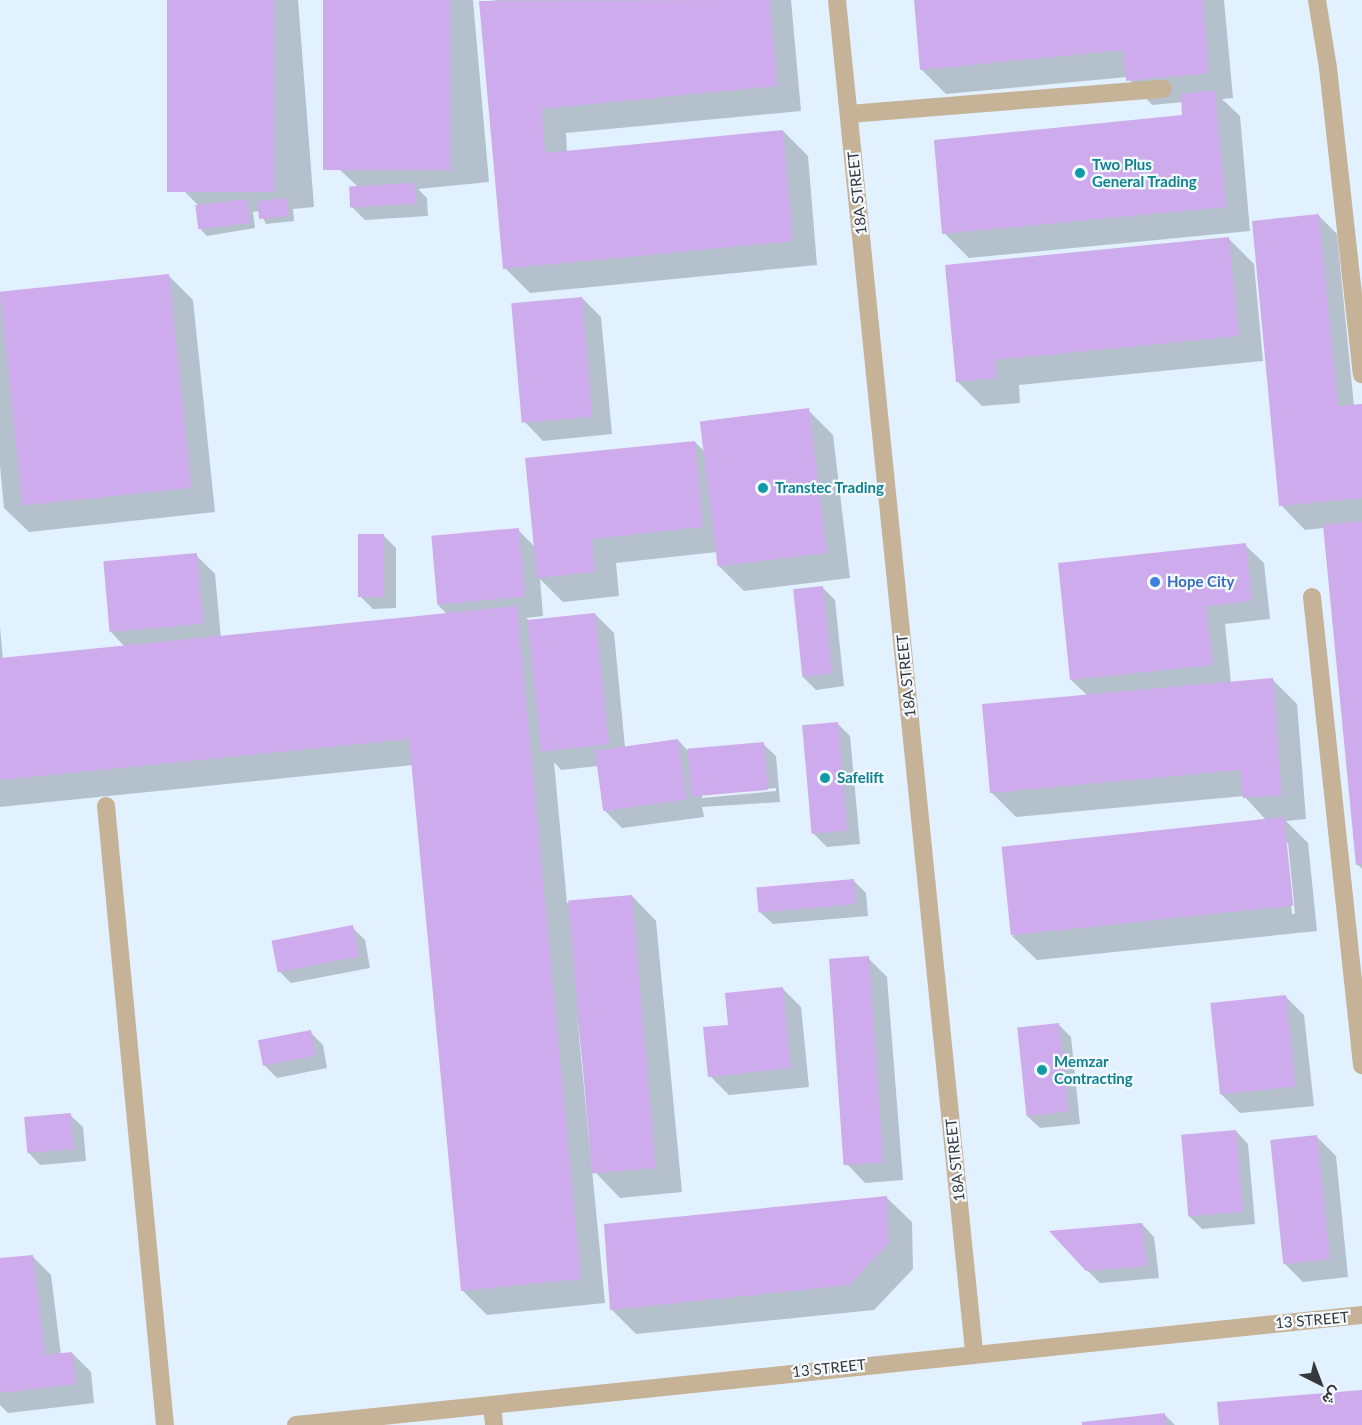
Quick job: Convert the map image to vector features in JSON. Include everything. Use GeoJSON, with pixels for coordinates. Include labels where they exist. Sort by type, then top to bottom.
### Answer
{"type":"FeatureCollection","features":[{"type":"Feature","properties":{"kind":"lane","name":"18A STREET"},"geometry":{"type":"LineString","coordinates":[[837,0],[974,1352]]}},
{"type":"Feature","properties":{"kind":"lane"},"geometry":{"type":"LineString","coordinates":[[1317,0],[1328,68],[1362,374]]}},
{"type":"Feature","properties":{"kind":"lane"},"geometry":{"type":"LineString","coordinates":[[849,114],[1163,89]]}},
{"type":"Feature","properties":{"kind":"lane"},"geometry":{"type":"LineString","coordinates":[[1312,597],[1362,1065]]}},
{"type":"Feature","properties":{"kind":"lane"},"geometry":{"type":"LineString","coordinates":[[106,806],[165,1425]]}},
{"type":"Feature","properties":{"kind":"lane","name":"13 STREET"},"geometry":{"type":"LineString","coordinates":[[296,1425],[974,1352],[1362,1315]]}},
{"type":"Feature","properties":{"kind":"lane"},"geometry":{"type":"LineString","coordinates":[[492,1405],[494,1425]]}},
{"type":"Feature","properties":{"kind":"shaded area"},"geometry":{"type":"Polygon","coordinates":[[[0,0],[1362,0],[1362,1425],[0,1425],[0,0]]]}},
{"type":"Feature","properties":{"kind":"building"},"geometry":{"type":"Polygon","coordinates":[[[167,0],[275,0],[275,192],[167,192],[167,0]]]}},
{"type":"Feature","properties":{"kind":"building"},"geometry":{"type":"Polygon","coordinates":[[[323,0],[451,0],[451,170],[323,170],[323,0]]]}},
{"type":"Feature","properties":{"kind":"building"},"geometry":{"type":"Polygon","coordinates":[[[770,0],[777,86],[542,109],[545,153],[783,130],[793,241],[503,269],[479,1],[770,0]]]}},
{"type":"Feature","properties":{"kind":"building"},"geometry":{"type":"Polygon","coordinates":[[[914,0],[1203,0],[1209,73],[1126,81],[1123,50],[920,70],[914,0]]]}},
{"type":"Feature","properties":{"kind":"building","name":"Two Plus General Trading"},"geometry":{"type":"Polygon","coordinates":[[[1215,90],[1226,207],[942,234],[934,140],[1182,115],[1181,94],[1215,90]]]}},
{"type":"Feature","properties":{"kind":"building"},"geometry":{"type":"Polygon","coordinates":[[[415,183],[416,204],[350,207],[349,186],[415,183]]]}},
{"type":"Feature","properties":{"kind":"building"},"geometry":{"type":"Polygon","coordinates":[[[287,198],[289,216],[259,219],[257,201],[287,198]]]}},
{"type":"Feature","properties":{"kind":"building"},"geometry":{"type":"Polygon","coordinates":[[[247,199],[250,223],[198,229],[195,205],[247,199]]]}},
{"type":"Feature","properties":{"kind":"building"},"geometry":{"type":"Polygon","coordinates":[[[1319,214],[1338,406],[1362,404],[1362,498],[1279,506],[1252,221],[1319,214]]]}},
{"type":"Feature","properties":{"kind":"building"},"geometry":{"type":"Polygon","coordinates":[[[1229,237],[1239,336],[995,360],[996,378],[956,382],[945,265],[1229,237]]]}},
{"type":"Feature","properties":{"kind":"building"},"geometry":{"type":"Polygon","coordinates":[[[169,274],[191,488],[22,506],[0,292],[169,274]]]}},
{"type":"Feature","properties":{"kind":"building"},"geometry":{"type":"Polygon","coordinates":[[[582,297],[592,417],[522,423],[511,303],[582,297]]]}},
{"type":"Feature","properties":{"kind":"building","name":"Transtec Trading"},"geometry":{"type":"Polygon","coordinates":[[[809,408],[827,553],[718,566],[700,421],[809,408]]]}},
{"type":"Feature","properties":{"kind":"building"},"geometry":{"type":"Polygon","coordinates":[[[695,441],[703,527],[592,539],[595,572],[537,578],[525,458],[695,441]]]}},
{"type":"Feature","properties":{"kind":"building"},"geometry":{"type":"Polygon","coordinates":[[[1362,521],[1362,864],[1356,865],[1323,525],[1362,521]]]}},
{"type":"Feature","properties":{"kind":"building"},"geometry":{"type":"Polygon","coordinates":[[[519,528],[525,597],[437,604],[431,536],[519,528]]]}},
{"type":"Feature","properties":{"kind":"building"},"geometry":{"type":"Polygon","coordinates":[[[358,534],[384,534],[384,597],[358,597],[358,534]]]}},
{"type":"Feature","properties":{"kind":"building"},"geometry":{"type":"Polygon","coordinates":[[[1246,543],[1252,601],[1206,606],[1213,665],[1070,680],[1058,563],[1246,543]]]}},
{"type":"Feature","properties":{"kind":"building"},"geometry":{"type":"Polygon","coordinates":[[[197,553],[203,624],[110,632],[103,561],[197,553]]]}},
{"type":"Feature","properties":{"kind":"building"},"geometry":{"type":"Polygon","coordinates":[[[823,586],[832,674],[802,677],[793,589],[823,586]]]}},
{"type":"Feature","properties":{"kind":"building"},"geometry":{"type":"Polygon","coordinates":[[[517,606],[581,1279],[461,1291],[409,739],[0,780],[0,658],[517,606]]]}},
{"type":"Feature","properties":{"kind":"building"},"geometry":{"type":"Polygon","coordinates":[[[595,613],[609,744],[541,751],[527,620],[595,613]]]}},
{"type":"Feature","properties":{"kind":"building"},"geometry":{"type":"Polygon","coordinates":[[[1273,678],[1282,795],[1243,798],[1240,770],[990,793],[982,704],[1273,678]]]}},
{"type":"Feature","properties":{"kind":"building","name":"Safelift"},"geometry":{"type":"Polygon","coordinates":[[[838,722],[847,831],[812,834],[802,725],[838,722]]]}},
{"type":"Feature","properties":{"kind":"building"},"geometry":{"type":"Polygon","coordinates":[[[678,739],[686,799],[603,811],[595,751],[678,739]]]}},
{"type":"Feature","properties":{"kind":"building"},"geometry":{"type":"Polygon","coordinates":[[[764,742],[768,790],[691,797],[687,749],[764,742]]]}},
{"type":"Feature","properties":{"kind":"building"},"geometry":{"type":"Polygon","coordinates":[[[1284,817],[1293,906],[1011,935],[1002,847],[1284,817]]]}},
{"type":"Feature","properties":{"kind":"building"},"geometry":{"type":"Polygon","coordinates":[[[854,879],[856,904],[759,912],[756,888],[854,879]]]}},
{"type":"Feature","properties":{"kind":"building"},"geometry":{"type":"Polygon","coordinates":[[[632,895],[656,1168],[592,1174],[568,901],[632,895]]]}},
{"type":"Feature","properties":{"kind":"building"},"geometry":{"type":"Polygon","coordinates":[[[353,925],[359,956],[278,972],[272,941],[353,925]]]}},
{"type":"Feature","properties":{"kind":"building"},"geometry":{"type":"Polygon","coordinates":[[[869,956],[883,1162],[844,1165],[829,959],[869,956]]]}},
{"type":"Feature","properties":{"kind":"building"},"geometry":{"type":"Polygon","coordinates":[[[783,987],[791,1068],[708,1077],[703,1027],[728,1025],[725,993],[783,987]]]}},
{"type":"Feature","properties":{"kind":"building"},"geometry":{"type":"Polygon","coordinates":[[[1286,995],[1296,1086],[1220,1094],[1210,1003],[1286,995]]]}},
{"type":"Feature","properties":{"kind":"building","name":"Memzar Contracting"},"geometry":{"type":"Polygon","coordinates":[[[1059,1023],[1068,1112],[1027,1116],[1017,1027],[1059,1023]]]}},
{"type":"Feature","properties":{"kind":"building"},"geometry":{"type":"Polygon","coordinates":[[[311,1030],[316,1056],[263,1066],[258,1040],[311,1030]]]}},
{"type":"Feature","properties":{"kind":"building"},"geometry":{"type":"Polygon","coordinates":[[[71,1113],[74,1149],[27,1153],[24,1117],[71,1113]]]}},
{"type":"Feature","properties":{"kind":"building"},"geometry":{"type":"Polygon","coordinates":[[[1236,1130],[1243,1212],[1188,1216],[1181,1135],[1236,1130]]]}},
{"type":"Feature","properties":{"kind":"building"},"geometry":{"type":"Polygon","coordinates":[[[1317,1135],[1330,1259],[1283,1264],[1270,1140],[1317,1135]]]}},
{"type":"Feature","properties":{"kind":"building"},"geometry":{"type":"Polygon","coordinates":[[[887,1196],[889,1243],[849,1285],[610,1310],[604,1224],[887,1196]]]}},
{"type":"Feature","properties":{"kind":"building"},"geometry":{"type":"Polygon","coordinates":[[[1142,1223],[1147,1266],[1086,1271],[1049,1231],[1142,1223]]]}},
{"type":"Feature","properties":{"kind":"building"},"geometry":{"type":"Polygon","coordinates":[[[33,1255],[45,1355],[72,1352],[76,1384],[0,1393],[0,1258],[33,1255]]]}},
{"type":"Feature","properties":{"kind":"building"},"geometry":{"type":"Polygon","coordinates":[[[1362,1390],[1362,1425],[1219,1425],[1217,1402],[1362,1390]]]}},
{"type":"Feature","properties":{"kind":"building"},"geometry":{"type":"Polygon","coordinates":[[[1165,1413],[1166,1425],[1082,1425],[1082,1422],[1165,1413]]]}},
{"type":"Feature","properties":{"kind":"place","name":"Two Plus General Trading"},"geometry":{"type":"Point","coordinates":[1080,173]}},
{"type":"Feature","properties":{"kind":"place","name":"Transtec Trading"},"geometry":{"type":"Point","coordinates":[763,488]}},
{"type":"Feature","properties":{"kind":"place","name":"Hope City"},"geometry":{"type":"Point","coordinates":[1155,582]}},
{"type":"Feature","properties":{"kind":"place","name":"Safelift"},"geometry":{"type":"Point","coordinates":[825,778]}},
{"type":"Feature","properties":{"kind":"place","name":"Memzar Contracting"},"geometry":{"type":"Point","coordinates":[1042,1070]}}]}
